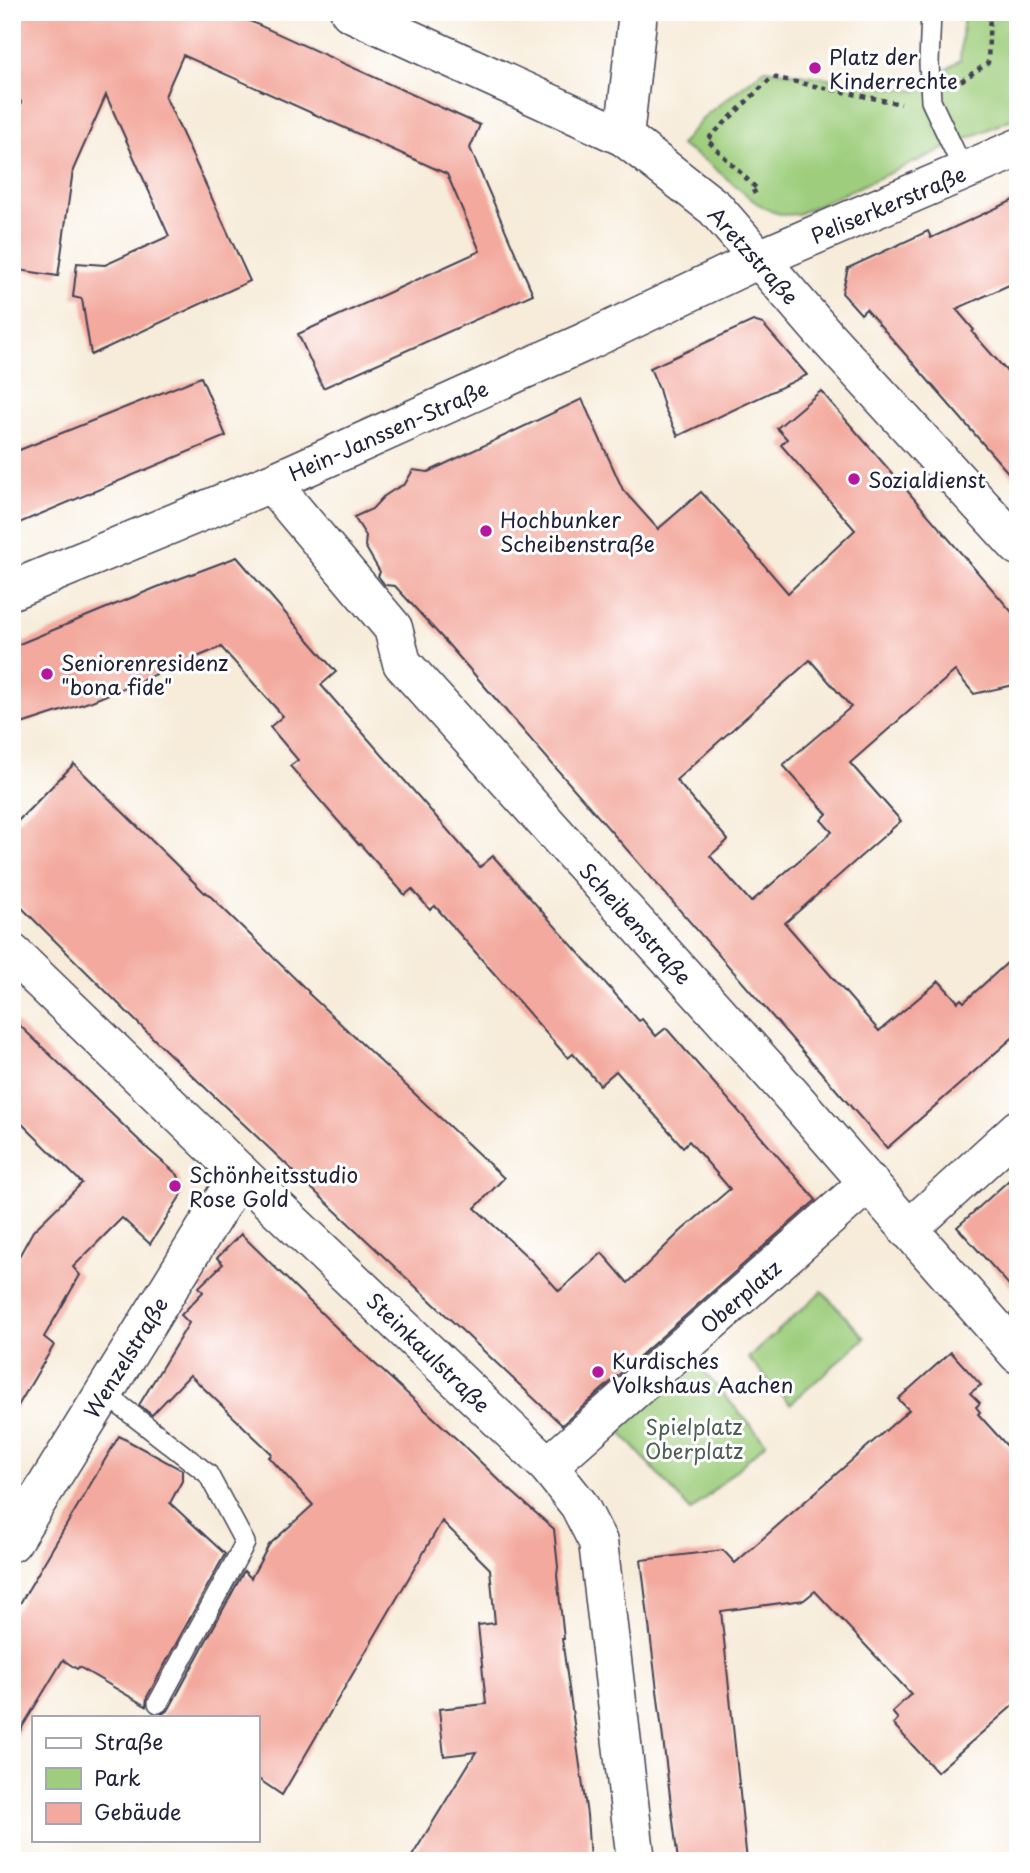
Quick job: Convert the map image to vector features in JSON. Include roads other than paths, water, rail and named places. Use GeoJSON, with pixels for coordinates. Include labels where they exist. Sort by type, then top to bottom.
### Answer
{"type":"FeatureCollection","features":[{"type":"Feature","properties":{"kind":"street","name":"Aretzstraße"},"geometry":{"type":"LineString","coordinates":[[350,12],[624,137],[715,208],[825,335],[1018,545]]}},
{"type":"Feature","properties":{"kind":"street"},"geometry":{"type":"LineString","coordinates":[[624,137],[638,12]]}},
{"type":"Feature","properties":{"kind":"street","name":"Peliserkerstraße"},"geometry":{"type":"LineString","coordinates":[[759,260],[1018,148]]}},
{"type":"Feature","properties":{"kind":"street","name":"Hein-Janssen-Straße"},"geometry":{"type":"LineString","coordinates":[[12,590],[271,483],[585,342],[759,260]]}},
{"type":"Feature","properties":{"kind":"street","name":"Scheibenstraße"},"geometry":{"type":"LineString","coordinates":[[271,483],[393,628],[402,663],[787,1090],[1018,1354]]}},
{"type":"Feature","properties":{"kind":"street","name":"Steinkaulstraße"},"geometry":{"type":"LineString","coordinates":[[12,953],[548,1466],[579,1505],[598,1542],[636,1861]]}},
{"type":"Feature","properties":{"kind":"street"},"geometry":{"type":"LineString","coordinates":[[908,1230],[1018,1129]]}},
{"type":"Feature","properties":{"kind":"street","name":"Wenzelstraße"},"geometry":{"type":"LineString","coordinates":[[12,1542],[240,1173]]}},
{"type":"Feature","properties":{"kind":"street","name":"Oberplatz"},"geometry":{"type":"LineString","coordinates":[[548,1466],[869,1182]]}},
{"type":"Feature","properties":{"kind":"lane"},"geometry":{"type":"LineString","coordinates":[[931,12],[931,101],[964,171]]}},
{"type":"Feature","properties":{"kind":"lane"},"geometry":{"type":"LineString","coordinates":[[103,1392],[208,1474],[245,1543],[158,1703]]}},
{"type":"Feature","properties":{"kind":"place","name":"Platz der Kinderrechte"},"geometry":{"type":"Point","coordinates":[815,68]}},
{"type":"Feature","properties":{"kind":"place","name":"Sozialdienst"},"geometry":{"type":"Point","coordinates":[854,479]}},
{"type":"Feature","properties":{"kind":"place","name":"Hochbunker Scheibenstraße"},"geometry":{"type":"Point","coordinates":[486,531]}},
{"type":"Feature","properties":{"kind":"place","name":"Seniorenresidenz \"bona fide\""},"geometry":{"type":"Point","coordinates":[47,674]}},
{"type":"Feature","properties":{"kind":"place","name":"Schönheitsstudio Rose Gold"},"geometry":{"type":"Point","coordinates":[175,1186]}},
{"type":"Feature","properties":{"kind":"place","name":"Kurdisches Volkshaus Aachen"},"geometry":{"type":"Point","coordinates":[598,1372]}},
{"type":"Feature","properties":{"kind":"park label","name":"Spielplatz Oberplatz"},"geometry":{"type":"Point","coordinates":[694,1438]}}]}
